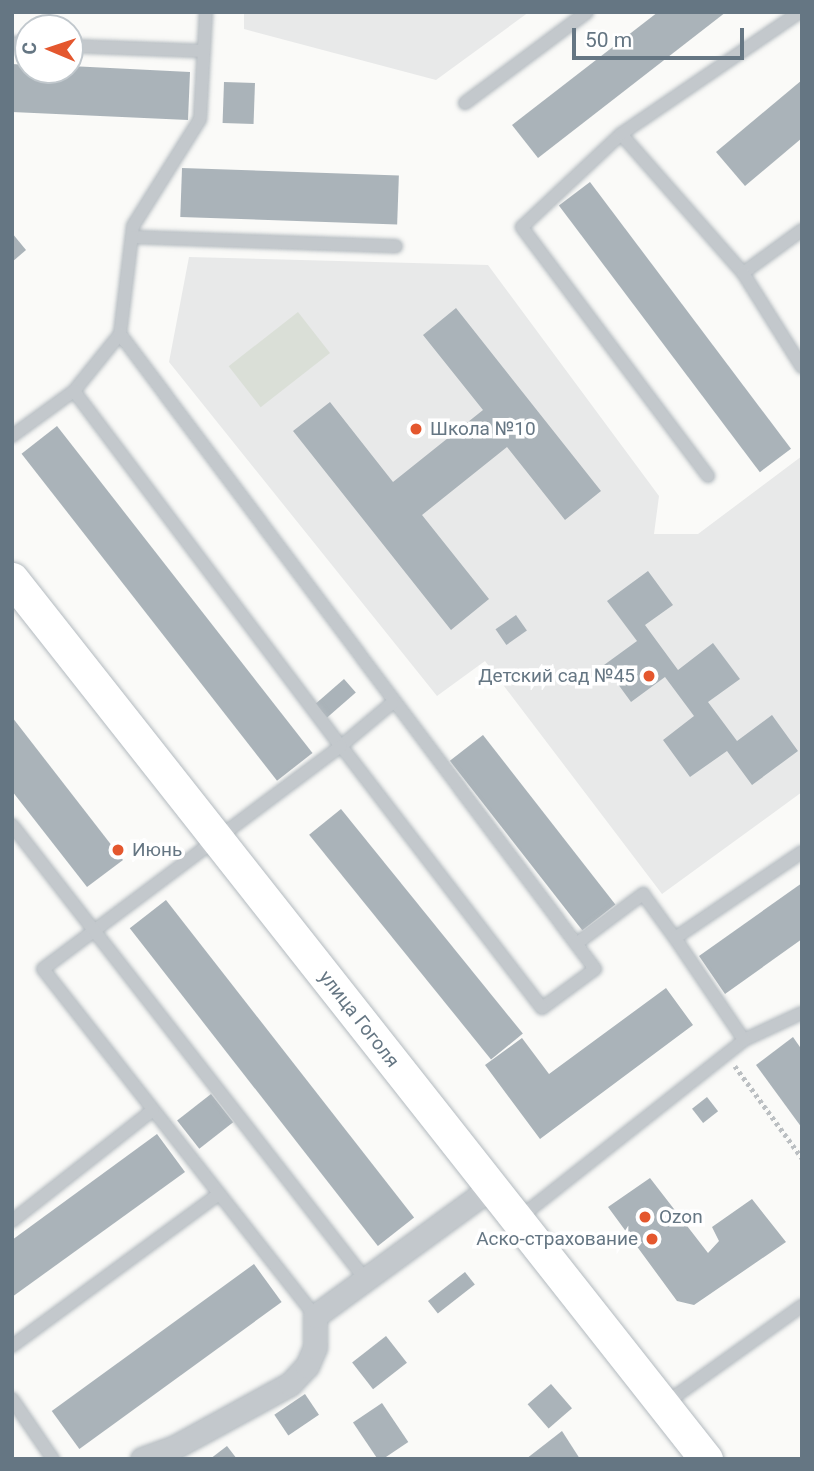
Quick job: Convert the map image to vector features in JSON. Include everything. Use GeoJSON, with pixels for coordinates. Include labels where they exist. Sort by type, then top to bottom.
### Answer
{"type":"FeatureCollection","features":[{"type":"Feature","properties":{"kind":"main road","name":"улица Гоголя"},"geometry":{"type":"LineString","coordinates":[[12,579],[221,840],[489,1189],[706,1459]]}},
{"type":"Feature","properties":{"kind":"street"},"geometry":{"type":"LineString","coordinates":[[142,1459],[173,1448],[290,1384],[307,1366],[315,1347],[314,1316],[489,1189]]}},
{"type":"Feature","properties":{"kind":"lane"},"geometry":{"type":"LineString","coordinates":[[12,436],[74,391],[120,334],[133,226],[200,119],[206,12]]}},
{"type":"Feature","properties":{"kind":"lane"},"geometry":{"type":"LineString","coordinates":[[465,103],[587,12]]}},
{"type":"Feature","properties":{"kind":"lane"},"geometry":{"type":"LineString","coordinates":[[708,476],[522,227],[621,134],[800,12]]}},
{"type":"Feature","properties":{"kind":"lane"},"geometry":{"type":"LineString","coordinates":[[84,47],[204,51]]}},
{"type":"Feature","properties":{"kind":"lane"},"geometry":{"type":"LineString","coordinates":[[621,134],[743,272],[802,367]]}},
{"type":"Feature","properties":{"kind":"lane"},"geometry":{"type":"LineString","coordinates":[[743,272],[802,230]]}},
{"type":"Feature","properties":{"kind":"lane"},"geometry":{"type":"LineString","coordinates":[[132,237],[396,246]]}},
{"type":"Feature","properties":{"kind":"lane"},"geometry":{"type":"LineString","coordinates":[[74,391],[542,1008],[595,970],[392,702],[120,334]]}},
{"type":"Feature","properties":{"kind":"lane"},"geometry":{"type":"LineString","coordinates":[[314,1316],[43,969],[221,840],[341,746],[392,702]]}},
{"type":"Feature","properties":{"kind":"lane"},"geometry":{"type":"LineString","coordinates":[[12,825],[366,1279]]}},
{"type":"Feature","properties":{"kind":"lane"},"geometry":{"type":"LineString","coordinates":[[675,938],[802,852]]}},
{"type":"Feature","properties":{"kind":"lane"},"geometry":{"type":"LineString","coordinates":[[576,944],[643,894],[744,1040]]}},
{"type":"Feature","properties":{"kind":"lane"},"geometry":{"type":"LineString","coordinates":[[515,1221],[744,1040],[802,1013]]}},
{"type":"Feature","properties":{"kind":"lane"},"geometry":{"type":"LineString","coordinates":[[12,1221],[153,1110]]}},
{"type":"Feature","properties":{"kind":"lane"},"geometry":{"type":"LineString","coordinates":[[12,1346],[219,1194]]}},
{"type":"Feature","properties":{"kind":"lane"},"geometry":{"type":"LineString","coordinates":[[663,1405],[802,1306]]}},
{"type":"Feature","properties":{"kind":"lane"},"geometry":{"type":"LineString","coordinates":[[12,1399],[53,1459]]}},
{"type":"Feature","properties":{"kind":"path"},"geometry":{"type":"LineString","coordinates":[[727,1054],[802,1158]]}},
{"type":"Feature","properties":{"kind":"shaded area"},"geometry":{"type":"Polygon","coordinates":[[[244,12],[529,12],[436,80],[244,29],[244,12]]]}},
{"type":"Feature","properties":{"kind":"shaded area","name":"Школа №10"},"geometry":{"type":"Polygon","coordinates":[[[189,257],[488,265],[659,496],[654,534],[698,534],[802,456],[802,792],[662,894],[485,661],[437,696],[169,362],[189,257]]]}},
{"type":"Feature","properties":{"kind":"shaded area"},"geometry":{"type":"Polygon","coordinates":[[[298,312],[330,353],[261,407],[229,366],[298,312]]]}},
{"type":"Feature","properties":{"kind":"building"},"geometry":{"type":"Polygon","coordinates":[[[658,12],[726,12],[538,158],[512,125],[658,12]]]}},
{"type":"Feature","properties":{"kind":"building"},"geometry":{"type":"Polygon","coordinates":[[[12,64],[14,84],[84,84],[84,67],[190,72],[188,120],[12,112],[12,64]]]}},
{"type":"Feature","properties":{"kind":"building"},"geometry":{"type":"Polygon","coordinates":[[[802,80],[802,138],[745,186],[716,152],[802,80]]]}},
{"type":"Feature","properties":{"kind":"building"},"geometry":{"type":"Polygon","coordinates":[[[224,82],[255,83],[254,124],[223,123],[224,82]]]}},
{"type":"Feature","properties":{"kind":"building"},"geometry":{"type":"Polygon","coordinates":[[[182,168],[399,176],[397,225],[180,217],[182,168]]]}},
{"type":"Feature","properties":{"kind":"building"},"geometry":{"type":"Polygon","coordinates":[[[590,182],[791,449],[760,472],[559,205],[590,182]]]}},
{"type":"Feature","properties":{"kind":"building"},"geometry":{"type":"Polygon","coordinates":[[[12,233],[26,250],[12,262],[12,233]]]}},
{"type":"Feature","properties":{"kind":"building"},"geometry":{"type":"Polygon","coordinates":[[[456,308],[601,491],[565,520],[507,447],[422,515],[489,599],[451,630],[293,431],[330,402],[393,482],[483,410],[423,335],[456,308]]]}},
{"type":"Feature","properties":{"kind":"building"},"geometry":{"type":"Polygon","coordinates":[[[57,426],[312,753],[277,781],[22,454],[57,426]]]}},
{"type":"Feature","properties":{"kind":"building"},"geometry":{"type":"Polygon","coordinates":[[[648,571],[673,605],[645,625],[678,670],[713,643],[740,679],[708,702],[737,741],[772,715],[798,751],[752,785],[727,751],[690,777],[663,740],[694,716],[665,677],[631,702],[604,665],[637,641],[607,601],[648,571]]]}},
{"type":"Feature","properties":{"kind":"building"},"geometry":{"type":"Polygon","coordinates":[[[516,615],[527,631],[506,645],[496,629],[516,615]]]}},
{"type":"Feature","properties":{"kind":"building"},"geometry":{"type":"Polygon","coordinates":[[[344,679],[356,693],[327,718],[315,704],[344,679]]]}},
{"type":"Feature","properties":{"kind":"building"},"geometry":{"type":"Polygon","coordinates":[[[12,717],[123,860],[87,887],[12,791],[12,717]]]}},
{"type":"Feature","properties":{"kind":"building"},"geometry":{"type":"Polygon","coordinates":[[[483,735],[615,904],[582,930],[450,761],[483,735]]]}},
{"type":"Feature","properties":{"kind":"building"},"geometry":{"type":"Polygon","coordinates":[[[341,809],[523,1034],[491,1059],[309,835],[341,809]]]}},
{"type":"Feature","properties":{"kind":"building"},"geometry":{"type":"Polygon","coordinates":[[[802,883],[802,939],[725,994],[699,956],[802,883]]]}},
{"type":"Feature","properties":{"kind":"building"},"geometry":{"type":"Polygon","coordinates":[[[166,900],[414,1218],[378,1246],[130,928],[166,900]]]}},
{"type":"Feature","properties":{"kind":"building"},"geometry":{"type":"Polygon","coordinates":[[[666,988],[693,1025],[540,1139],[485,1065],[522,1038],[549,1074],[666,988]]]}},
{"type":"Feature","properties":{"kind":"building"},"geometry":{"type":"Polygon","coordinates":[[[793,1037],[802,1050],[802,1128],[756,1065],[793,1037]]]}},
{"type":"Feature","properties":{"kind":"building"},"geometry":{"type":"Polygon","coordinates":[[[211,1094],[233,1122],[199,1149],[177,1120],[211,1094]]]}},
{"type":"Feature","properties":{"kind":"building"},"geometry":{"type":"Polygon","coordinates":[[[707,1097],[718,1111],[703,1123],[692,1109],[707,1097]]]}},
{"type":"Feature","properties":{"kind":"building"},"geometry":{"type":"Polygon","coordinates":[[[157,1134],[185,1172],[12,1297],[12,1240],[157,1134]]]}},
{"type":"Feature","properties":{"kind":"building"},"geometry":{"type":"Polygon","coordinates":[[[650,1178],[708,1253],[719,1241],[712,1227],[752,1199],[786,1242],[694,1305],[677,1301],[608,1207],[650,1178]]]}},
{"type":"Feature","properties":{"kind":"building"},"geometry":{"type":"Polygon","coordinates":[[[254,1264],[282,1302],[79,1449],[52,1411],[254,1264]]]}},
{"type":"Feature","properties":{"kind":"building"},"geometry":{"type":"Polygon","coordinates":[[[465,1272],[475,1285],[438,1314],[428,1301],[465,1272]]]}},
{"type":"Feature","properties":{"kind":"building"},"geometry":{"type":"Polygon","coordinates":[[[386,1336],[407,1363],[373,1389],[352,1362],[386,1336]]]}},
{"type":"Feature","properties":{"kind":"building"},"geometry":{"type":"Polygon","coordinates":[[[551,1384],[572,1408],[549,1428],[528,1404],[551,1384]]]}},
{"type":"Feature","properties":{"kind":"building"},"geometry":{"type":"Polygon","coordinates":[[[305,1394],[319,1415],[288,1435],[274,1415],[305,1394]]]}},
{"type":"Feature","properties":{"kind":"building"},"geometry":{"type":"Polygon","coordinates":[[[382,1403],[408,1442],[383,1459],[378,1459],[353,1423],[382,1403]]]}},
{"type":"Feature","properties":{"kind":"building"},"geometry":{"type":"Polygon","coordinates":[[[562,1431],[580,1459],[526,1459],[562,1431]]]}},
{"type":"Feature","properties":{"kind":"building"},"geometry":{"type":"Polygon","coordinates":[[[227,1446],[237,1459],[210,1459],[227,1446]]]}},
{"type":"Feature","properties":{"kind":"place","name":"Школа №10"},"geometry":{"type":"Point","coordinates":[416,429]}},
{"type":"Feature","properties":{"kind":"place","name":"Детский сад №45"},"geometry":{"type":"Point","coordinates":[649,676]}},
{"type":"Feature","properties":{"kind":"place","name":"Июнь"},"geometry":{"type":"Point","coordinates":[118,850]}},
{"type":"Feature","properties":{"kind":"place","name":"Ozon"},"geometry":{"type":"Point","coordinates":[645,1217]}},
{"type":"Feature","properties":{"kind":"place","name":"Аско-страхование"},"geometry":{"type":"Point","coordinates":[652,1239]}}]}
